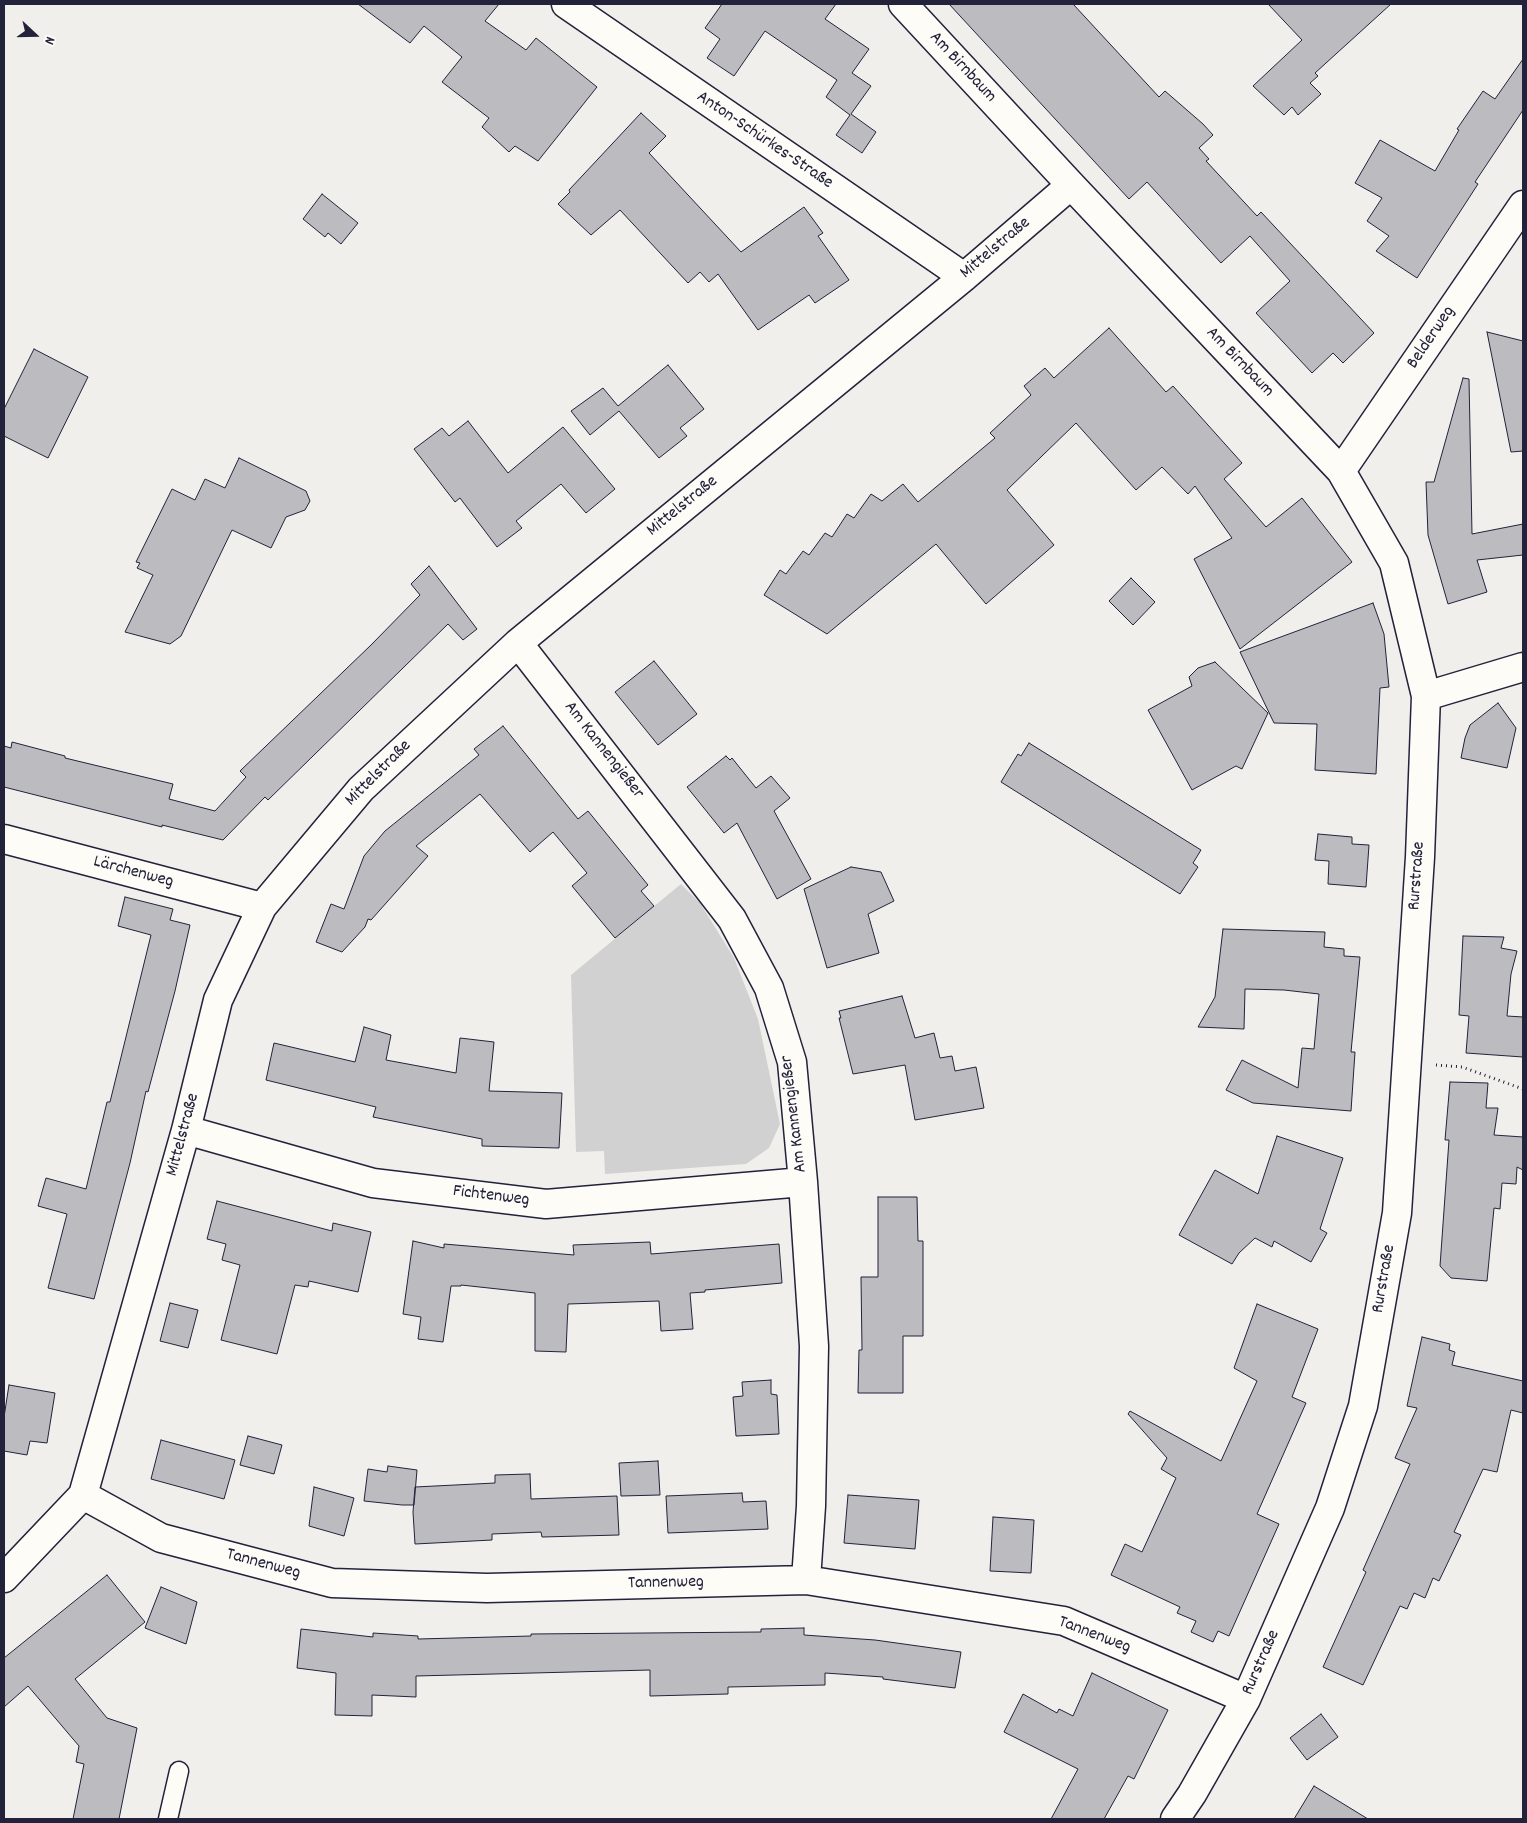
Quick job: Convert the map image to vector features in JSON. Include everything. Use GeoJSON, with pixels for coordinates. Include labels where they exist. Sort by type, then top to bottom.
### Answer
{"type":"FeatureCollection","features":[{"type":"Feature","properties":{"kind":"street","name":"Anton-Schürkes-Straße"},"geometry":{"type":"LineString","coordinates":[[566,4],[964,277]]}},
{"type":"Feature","properties":{"kind":"street","name":"Am Birnbaum"},"geometry":{"type":"LineString","coordinates":[[902,4],[1341,471],[1394,563],[1426,696]]}},
{"type":"Feature","properties":{"kind":"street","name":"Mittelstraße"},"geometry":{"type":"LineString","coordinates":[[4,1578],[82,1495],[186,1130],[218,1000],[262,907],[361,789],[518,643],[964,277],[1071,185]]}},
{"type":"Feature","properties":{"kind":"street","name":"Belderweg"},"geometry":{"type":"LineString","coordinates":[[1341,471],[1523,205]]}},
{"type":"Feature","properties":{"kind":"street","name":"Am Kannengießer"},"geometry":{"type":"LineString","coordinates":[[518,643],[732,919],[769,988],[792,1062],[803,1182],[814,1346],[811,1506],[806,1580]]}},
{"type":"Feature","properties":{"kind":"street"},"geometry":{"type":"LineString","coordinates":[[1426,696],[1523,667]]}},
{"type":"Feature","properties":{"kind":"street","name":"Rurstraße"},"geometry":{"type":"LineString","coordinates":[[1175,1819],[1192,1794],[1246,1699],[1330,1508],[1363,1406],[1397,1213],[1420,857],[1426,696]]}},
{"type":"Feature","properties":{"kind":"street","name":"Lärchenweg"},"geometry":{"type":"LineString","coordinates":[[4,839],[262,907]]}},
{"type":"Feature","properties":{"kind":"street","name":"Fichtenweg"},"geometry":{"type":"LineString","coordinates":[[186,1130],[372,1183],[546,1204],[803,1182]]}},
{"type":"Feature","properties":{"kind":"street","name":"Tannenweg"},"geometry":{"type":"LineString","coordinates":[[82,1495],[162,1538],[332,1583],[487,1588],[806,1580],[1064,1621],[1246,1699]]}},
{"type":"Feature","properties":{"kind":"lane"},"geometry":{"type":"LineString","coordinates":[[168,1819],[179,1771]]}},
{"type":"Feature","properties":{"kind":"path"},"geometry":{"type":"LineString","coordinates":[[1406,1062],[1462,1067],[1523,1089]]}},
{"type":"Feature","properties":{"kind":"shaded area"},"geometry":{"type":"Polygon","coordinates":[[[681,884],[700,903],[734,958],[758,1019],[780,1124],[769,1148],[746,1164],[605,1174],[604,1151],[576,1152],[571,975],[681,884]]]}},
{"type":"Feature","properties":{"kind":"building"},"geometry":{"type":"Polygon","coordinates":[[[358,4],[499,4],[485,21],[526,50],[536,38],[597,87],[538,161],[515,146],[509,152],[482,127],[489,118],[442,82],[462,57],[424,26],[410,43],[358,4]]]}},
{"type":"Feature","properties":{"kind":"building"},"geometry":{"type":"Polygon","coordinates":[[[722,4],[836,4],[825,19],[869,49],[852,73],[871,86],[851,114],[876,132],[862,153],[836,135],[850,115],[826,97],[837,80],[765,31],[734,76],[707,58],[720,39],[705,28],[722,4]]]}},
{"type":"Feature","properties":{"kind":"building"},"geometry":{"type":"Polygon","coordinates":[[[949,4],[1073,4],[1159,97],[1165,91],[1203,124],[1213,135],[1199,148],[1209,159],[1206,161],[1257,216],[1261,212],[1374,333],[1343,363],[1333,353],[1312,373],[1256,313],[1290,281],[1250,236],[1221,263],[1147,182],[1129,199],[949,4]]]}},
{"type":"Feature","properties":{"kind":"building"},"geometry":{"type":"Polygon","coordinates":[[[1268,4],[1391,4],[1315,73],[1318,76],[1310,83],[1321,94],[1298,115],[1292,107],[1284,115],[1253,86],[1302,40],[1268,4]]]}},
{"type":"Feature","properties":{"kind":"building"},"geometry":{"type":"Polygon","coordinates":[[[1523,59],[1523,110],[1475,182],[1478,184],[1417,278],[1376,251],[1389,236],[1367,221],[1382,198],[1355,183],[1380,140],[1435,171],[1459,130],[1457,129],[1483,91],[1495,99],[1523,59]]]}},
{"type":"Feature","properties":{"kind":"building"},"geometry":{"type":"Polygon","coordinates":[[[641,113],[666,136],[649,153],[741,252],[804,207],[823,233],[818,236],[849,280],[815,303],[809,295],[758,330],[718,274],[709,282],[700,272],[688,283],[620,210],[591,235],[558,204],[641,113]]]}},
{"type":"Feature","properties":{"kind":"building"},"geometry":{"type":"Polygon","coordinates":[[[322,194],[358,223],[341,244],[328,233],[325,237],[303,219],[322,194]]]}},
{"type":"Feature","properties":{"kind":"building"},"geometry":{"type":"Polygon","coordinates":[[[1109,328],[1166,392],[1173,386],[1242,463],[1224,479],[1266,527],[1302,498],[1352,562],[1240,649],[1194,559],[1232,538],[1195,486],[1188,494],[1162,467],[1136,490],[1076,423],[1007,490],[1054,545],[986,604],[936,544],[827,634],[764,595],[780,570],[786,574],[803,551],[809,555],[825,533],[832,537],[847,514],[854,518],[871,494],[882,501],[903,484],[918,502],[995,438],[990,433],[1031,395],[1024,386],[1045,368],[1054,378],[1109,328]]]}},
{"type":"Feature","properties":{"kind":"building"},"geometry":{"type":"Polygon","coordinates":[[[1487,332],[1523,341],[1523,451],[1511,452],[1487,332]]]}},
{"type":"Feature","properties":{"kind":"building"},"geometry":{"type":"Polygon","coordinates":[[[34,349],[88,377],[48,458],[4,436],[4,409],[34,349]]]}},
{"type":"Feature","properties":{"kind":"building"},"geometry":{"type":"Polygon","coordinates":[[[668,365],[704,409],[680,428],[687,436],[659,458],[619,411],[590,435],[571,411],[603,388],[618,406],[668,365]]]}},
{"type":"Feature","properties":{"kind":"building"},"geometry":{"type":"Polygon","coordinates":[[[1463,378],[1469,379],[1472,534],[1523,524],[1523,555],[1477,560],[1487,592],[1448,604],[1428,535],[1426,482],[1434,482],[1463,378]]]}},
{"type":"Feature","properties":{"kind":"building"},"geometry":{"type":"Polygon","coordinates":[[[468,421],[508,473],[563,427],[615,489],[586,513],[561,484],[516,521],[522,528],[497,547],[460,498],[455,502],[414,449],[442,428],[449,436],[468,421]]]}},
{"type":"Feature","properties":{"kind":"building"},"geometry":{"type":"Polygon","coordinates":[[[239,458],[306,491],[310,501],[305,510],[286,517],[271,548],[232,530],[181,636],[170,644],[125,632],[153,575],[137,568],[140,563],[136,562],[172,489],[195,500],[205,479],[225,488],[239,458]]]}},
{"type":"Feature","properties":{"kind":"building"},"geometry":{"type":"Polygon","coordinates":[[[429,566],[477,629],[463,640],[448,624],[268,800],[265,797],[223,840],[162,825],[162,827],[4,787],[4,746],[11,748],[12,742],[65,756],[65,758],[173,784],[169,799],[215,811],[246,777],[240,771],[420,595],[411,584],[429,566]]]}},
{"type":"Feature","properties":{"kind":"building"},"geometry":{"type":"Polygon","coordinates":[[[1131,578],[1155,602],[1133,625],[1109,601],[1131,578]]]}},
{"type":"Feature","properties":{"kind":"building"},"geometry":{"type":"Polygon","coordinates":[[[1373,603],[1384,634],[1389,687],[1380,688],[1376,774],[1315,770],[1317,724],[1274,723],[1240,652],[1373,603]]]}},
{"type":"Feature","properties":{"kind":"building"},"geometry":{"type":"Polygon","coordinates":[[[654,661],[697,714],[658,745],[615,692],[654,661]]]}},
{"type":"Feature","properties":{"kind":"building"},"geometry":{"type":"Polygon","coordinates":[[[1215,662],[1268,713],[1242,769],[1236,766],[1192,790],[1148,710],[1192,686],[1189,677],[1198,668],[1215,662]]]}},
{"type":"Feature","properties":{"kind":"building"},"geometry":{"type":"Polygon","coordinates":[[[1498,703],[1516,728],[1507,768],[1461,758],[1470,725],[1498,703]]]}},
{"type":"Feature","properties":{"kind":"building"},"geometry":{"type":"Polygon","coordinates":[[[503,726],[578,819],[588,811],[648,885],[641,891],[654,906],[615,938],[572,886],[587,873],[553,832],[530,852],[480,794],[416,846],[428,856],[371,920],[368,919],[365,927],[342,952],[316,942],[331,904],[344,909],[364,856],[385,831],[479,755],[474,749],[503,726]]]}},
{"type":"Feature","properties":{"kind":"building"},"geometry":{"type":"Polygon","coordinates":[[[1029,743],[1201,850],[1193,863],[1198,867],[1180,894],[1001,782],[1018,754],[1021,756],[1029,743]]]}},
{"type":"Feature","properties":{"kind":"building"},"geometry":{"type":"Polygon","coordinates":[[[726,756],[730,760],[732,758],[756,788],[771,776],[790,798],[774,811],[811,879],[777,899],[737,823],[724,833],[687,787],[726,756]]]}},
{"type":"Feature","properties":{"kind":"building"},"geometry":{"type":"Polygon","coordinates":[[[1318,834],[1352,837],[1352,844],[1369,845],[1366,887],[1328,884],[1329,861],[1315,860],[1318,834]]]}},
{"type":"Feature","properties":{"kind":"building"},"geometry":{"type":"Polygon","coordinates":[[[851,867],[881,872],[894,901],[868,914],[879,953],[827,968],[804,889],[851,867]]]}},
{"type":"Feature","properties":{"kind":"building"},"geometry":{"type":"Polygon","coordinates":[[[125,897],[173,909],[170,920],[190,925],[175,991],[148,1092],[146,1091],[130,1163],[94,1299],[48,1288],[67,1214],[38,1206],[46,1178],[86,1189],[107,1102],[110,1102],[151,935],[118,926],[125,897]]]}},
{"type":"Feature","properties":{"kind":"building"},"geometry":{"type":"Polygon","coordinates":[[[1223,929],[1325,932],[1324,947],[1344,949],[1344,956],[1360,957],[1351,1052],[1355,1052],[1351,1111],[1253,1103],[1226,1090],[1242,1060],[1298,1088],[1302,1048],[1314,1049],[1319,994],[1284,990],[1245,989],[1244,1029],[1198,1027],[1215,997],[1223,929]]]}},
{"type":"Feature","properties":{"kind":"building"},"geometry":{"type":"Polygon","coordinates":[[[1463,936],[1504,937],[1501,948],[1517,951],[1511,974],[1507,1016],[1523,1017],[1523,1057],[1466,1053],[1469,1016],[1459,1015],[1463,936]]]}},
{"type":"Feature","properties":{"kind":"building"},"geometry":{"type":"Polygon","coordinates":[[[902,996],[915,1038],[934,1033],[940,1058],[952,1056],[955,1071],[976,1067],[984,1108],[915,1120],[905,1065],[853,1074],[839,1018],[841,1018],[839,1011],[902,996]]]}},
{"type":"Feature","properties":{"kind":"building"},"geometry":{"type":"Polygon","coordinates":[[[364,1027],[391,1035],[386,1060],[456,1073],[460,1038],[494,1042],[489,1091],[562,1093],[559,1148],[482,1146],[482,1139],[373,1117],[376,1107],[266,1080],[274,1043],[355,1062],[364,1027]]]}},
{"type":"Feature","properties":{"kind":"building"},"geometry":{"type":"Polygon","coordinates":[[[1450,1082],[1488,1083],[1486,1108],[1498,1108],[1494,1135],[1523,1137],[1523,1170],[1517,1167],[1516,1184],[1502,1183],[1500,1209],[1494,1208],[1487,1281],[1451,1278],[1440,1266],[1449,1140],[1445,1140],[1450,1082]]]}},
{"type":"Feature","properties":{"kind":"building"},"geometry":{"type":"Polygon","coordinates":[[[1277,1136],[1343,1158],[1320,1229],[1327,1233],[1311,1262],[1274,1241],[1272,1247],[1255,1238],[1239,1253],[1232,1264],[1179,1235],[1215,1170],[1258,1194],[1277,1136]]]}},
{"type":"Feature","properties":{"kind":"building"},"geometry":{"type":"Polygon","coordinates":[[[878,1197],[917,1197],[918,1241],[923,1241],[923,1336],[903,1336],[903,1393],[858,1393],[859,1350],[862,1350],[861,1277],[878,1277],[878,1197]]]}},
{"type":"Feature","properties":{"kind":"building"},"geometry":{"type":"Polygon","coordinates":[[[217,1201],[332,1231],[333,1223],[371,1232],[358,1292],[309,1281],[308,1287],[295,1285],[277,1354],[221,1340],[240,1265],[222,1260],[226,1244],[207,1239],[217,1201]]]}},
{"type":"Feature","properties":{"kind":"building"},"geometry":{"type":"Polygon","coordinates":[[[413,1241],[444,1248],[444,1244],[574,1255],[573,1245],[650,1242],[651,1254],[779,1244],[782,1283],[690,1293],[693,1329],[661,1331],[659,1301],[568,1304],[566,1352],[535,1351],[535,1293],[461,1285],[451,1286],[443,1342],[418,1339],[421,1317],[403,1314],[413,1241]]]}},
{"type":"Feature","properties":{"kind":"building"},"geometry":{"type":"Polygon","coordinates":[[[170,1303],[198,1310],[188,1348],[160,1341],[170,1303]]]}},
{"type":"Feature","properties":{"kind":"building"},"geometry":{"type":"Polygon","coordinates":[[[1257,1304],[1318,1329],[1292,1397],[1306,1403],[1257,1514],[1279,1524],[1229,1636],[1218,1631],[1213,1642],[1191,1632],[1196,1621],[1177,1613],[1180,1607],[1111,1575],[1125,1544],[1142,1552],[1176,1478],[1161,1469],[1167,1458],[1128,1414],[1130,1411],[1221,1461],[1257,1381],[1234,1368],[1257,1304]]]}},
{"type":"Feature","properties":{"kind":"building"},"geometry":{"type":"Polygon","coordinates":[[[1422,1337],[1450,1344],[1449,1350],[1455,1352],[1452,1365],[1523,1381],[1523,1413],[1511,1410],[1497,1472],[1483,1469],[1454,1532],[1461,1535],[1439,1581],[1433,1578],[1425,1598],[1414,1593],[1407,1609],[1400,1606],[1363,1685],[1323,1667],[1366,1572],[1363,1570],[1410,1464],[1395,1458],[1417,1408],[1407,1406],[1422,1337]]]}},
{"type":"Feature","properties":{"kind":"building"},"geometry":{"type":"Polygon","coordinates":[[[771,1380],[771,1394],[777,1395],[779,1434],[736,1436],[733,1397],[743,1396],[742,1382],[771,1380]]]}},
{"type":"Feature","properties":{"kind":"building"},"geometry":{"type":"Polygon","coordinates":[[[9,1385],[55,1393],[47,1443],[30,1441],[27,1455],[4,1451],[4,1417],[9,1385]]]}},
{"type":"Feature","properties":{"kind":"building"},"geometry":{"type":"Polygon","coordinates":[[[248,1436],[282,1445],[274,1474],[240,1465],[248,1436]]]}},
{"type":"Feature","properties":{"kind":"building"},"geometry":{"type":"Polygon","coordinates":[[[161,1440],[235,1460],[224,1499],[151,1479],[161,1440]]]}},
{"type":"Feature","properties":{"kind":"building"},"geometry":{"type":"Polygon","coordinates":[[[658,1461],[660,1495],[621,1496],[619,1463],[658,1461]]]}},
{"type":"Feature","properties":{"kind":"building"},"geometry":{"type":"Polygon","coordinates":[[[388,1466],[417,1470],[414,1505],[364,1501],[368,1469],[387,1472],[388,1466]]]}},
{"type":"Feature","properties":{"kind":"building"},"geometry":{"type":"Polygon","coordinates":[[[530,1474],[531,1499],[617,1496],[619,1535],[542,1537],[541,1532],[492,1534],[492,1540],[415,1544],[413,1512],[415,1487],[495,1483],[495,1475],[530,1474]]]}},
{"type":"Feature","properties":{"kind":"building"},"geometry":{"type":"Polygon","coordinates":[[[314,1487],[354,1498],[344,1536],[309,1526],[314,1487]]]}},
{"type":"Feature","properties":{"kind":"building"},"geometry":{"type":"Polygon","coordinates":[[[742,1493],[743,1502],[766,1501],[768,1529],[668,1533],[666,1496],[742,1493]]]}},
{"type":"Feature","properties":{"kind":"building"},"geometry":{"type":"Polygon","coordinates":[[[848,1495],[919,1500],[915,1549],[844,1543],[848,1495]]]}},
{"type":"Feature","properties":{"kind":"building"},"geometry":{"type":"Polygon","coordinates":[[[993,1517],[1034,1520],[1031,1573],[990,1571],[993,1517]]]}},
{"type":"Feature","properties":{"kind":"building"},"geometry":{"type":"Polygon","coordinates":[[[107,1575],[145,1622],[75,1679],[107,1718],[137,1728],[119,1819],[73,1819],[84,1764],[76,1762],[79,1746],[28,1686],[4,1707],[4,1658],[107,1575]]]}},
{"type":"Feature","properties":{"kind":"building"},"geometry":{"type":"Polygon","coordinates":[[[161,1587],[197,1602],[186,1644],[145,1628],[161,1587]]]}},
{"type":"Feature","properties":{"kind":"building"},"geometry":{"type":"Polygon","coordinates":[[[804,1628],[804,1635],[875,1640],[961,1652],[955,1688],[883,1679],[883,1677],[825,1673],[825,1685],[728,1687],[728,1694],[650,1696],[650,1670],[416,1676],[416,1697],[372,1695],[372,1716],[335,1715],[336,1673],[297,1668],[301,1629],[373,1637],[373,1633],[418,1636],[418,1639],[531,1636],[531,1634],[761,1632],[761,1629],[804,1628]]]}},
{"type":"Feature","properties":{"kind":"building"},"geometry":{"type":"Polygon","coordinates":[[[1092,1673],[1168,1710],[1134,1779],[1128,1776],[1104,1819],[1051,1819],[1078,1769],[1004,1732],[1023,1694],[1057,1713],[1059,1709],[1073,1716],[1092,1673]]]}},
{"type":"Feature","properties":{"kind":"building"},"geometry":{"type":"Polygon","coordinates":[[[1321,1714],[1338,1737],[1307,1760],[1290,1738],[1321,1714]]]}},
{"type":"Feature","properties":{"kind":"building"},"geometry":{"type":"Polygon","coordinates":[[[1314,1786],[1368,1819],[1294,1819],[1314,1786]]]}}]}
